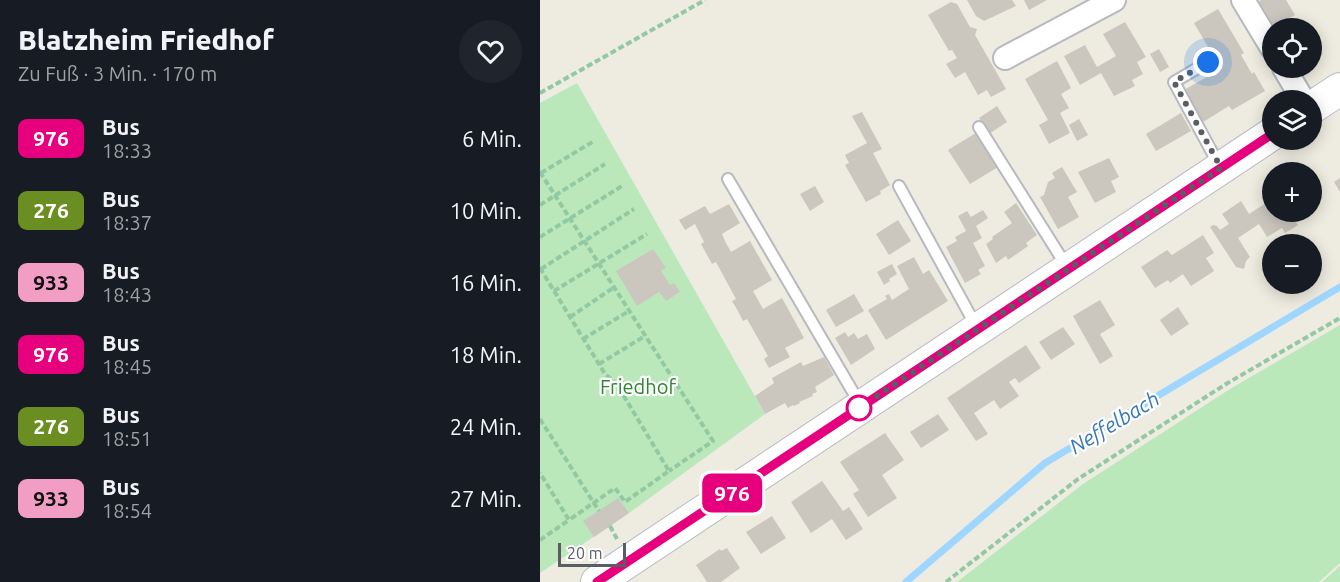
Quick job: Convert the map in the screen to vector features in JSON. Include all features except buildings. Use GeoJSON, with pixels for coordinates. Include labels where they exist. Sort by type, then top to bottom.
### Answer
{"type":"FeatureCollection","features":[{"type":"Feature","properties":{"kind":"street"},"geometry":{"type":"LineString","coordinates":[[1005,58],[1114,0]]}},
{"type":"Feature","properties":{"kind":"street"},"geometry":{"type":"LineString","coordinates":[[1243,0],[1262,31]]}},
{"type":"Feature","properties":{"kind":"street"},"geometry":{"type":"LineString","coordinates":[[1322,101],[1340,89]]}},
{"type":"Feature","properties":{"kind":"street"},"geometry":{"type":"LineString","coordinates":[[597,582],[1262,141]]}},
{"type":"Feature","properties":{"kind":"lane"},"geometry":{"type":"LineString","coordinates":[[1208,62],[1174,82],[1221,168]]}},
{"type":"Feature","properties":{"kind":"lane"},"geometry":{"type":"LineString","coordinates":[[979,127],[1069,270]]}},
{"type":"Feature","properties":{"kind":"lane"},"geometry":{"type":"LineString","coordinates":[[728,179],[861,407]]}},
{"type":"Feature","properties":{"kind":"lane"},"geometry":{"type":"LineString","coordinates":[[899,186],[978,329]]}},
{"type":"Feature","properties":{"kind":"path"},"geometry":{"type":"LineString","coordinates":[[540,93],[705,0]]}},
{"type":"Feature","properties":{"kind":"path"},"geometry":{"type":"LineString","coordinates":[[540,540],[615,488],[625,502],[713,441],[540,173],[594,141]]}},
{"type":"Feature","properties":{"kind":"path"},"geometry":{"type":"LineString","coordinates":[[540,205],[605,164]]}},
{"type":"Feature","properties":{"kind":"path"},"geometry":{"type":"LineString","coordinates":[[540,237],[622,186]]}},
{"type":"Feature","properties":{"kind":"path"},"geometry":{"type":"LineString","coordinates":[[634,209],[540,269],[598,364],[605,374],[616,382],[669,471]]}},
{"type":"Feature","properties":{"kind":"path"},"geometry":{"type":"LineString","coordinates":[[554,291],[647,234]]}},
{"type":"Feature","properties":{"kind":"path"},"geometry":{"type":"LineString","coordinates":[[570,317],[614,288]]}},
{"type":"Feature","properties":{"kind":"path"},"geometry":{"type":"LineString","coordinates":[[583,339],[629,311]]}},
{"type":"Feature","properties":{"kind":"path"},"geometry":{"type":"LineString","coordinates":[[946,582],[1078,480],[1226,384],[1340,318]]}},
{"type":"Feature","properties":{"kind":"path"},"geometry":{"type":"LineString","coordinates":[[598,364],[645,336]]}},
{"type":"Feature","properties":{"kind":"path"},"geometry":{"type":"LineString","coordinates":[[540,419],[599,511]]}},
{"type":"Feature","properties":{"kind":"path"},"geometry":{"type":"LineString","coordinates":[[540,473],[569,520]]}},
{"type":"Feature","properties":{"kind":"green space","name":"Friedhof"},"geometry":{"type":"Polygon","coordinates":[[[577,83],[765,414],[629,513],[540,573],[540,103],[577,83]]]}},
{"type":"Feature","properties":{"kind":"green space"},"geometry":{"type":"Polygon","coordinates":[[[1340,325],[1340,563],[1319,582],[957,582],[1083,484],[1230,389],[1340,325]]]}},
{"type":"Feature","properties":{"kind":"green space"},"geometry":{"type":"Polygon","coordinates":[[[1340,566],[1340,582],[1322,582],[1340,566]]]}},
{"type":"Feature","properties":{"kind":"waterway","name":"Neffelbach"},"geometry":{"type":"LineString","coordinates":[[906,582],[1045,463],[1340,287]]}},
{"type":"Feature","properties":{"kind":"bus line","name":"976"},"geometry":{"type":"LineString","coordinates":[[597,582],[1262,141]]}},
{"type":"Feature","properties":{"kind":"route"},"geometry":{"type":"LineString","coordinates":[[859,408],[1221,168],[1174,82],[1208,62]]}}]}
